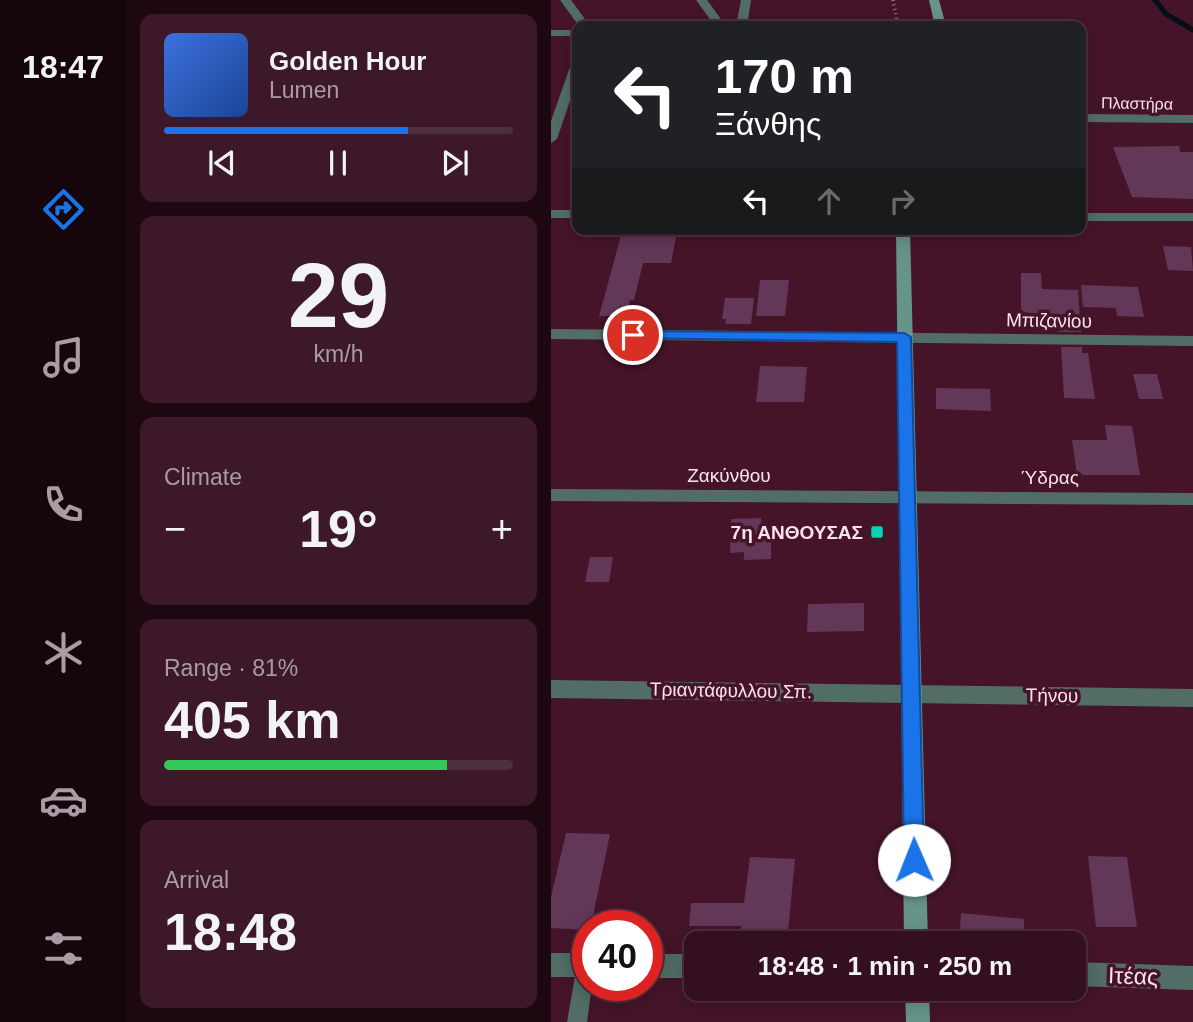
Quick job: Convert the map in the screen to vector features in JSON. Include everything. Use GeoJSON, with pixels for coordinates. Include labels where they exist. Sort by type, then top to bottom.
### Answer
{"type":"FeatureCollection","features":[{"type":"Feature","properties":{"kind":"street"},"geometry":{"type":"LineString","coordinates":[[565,0],[581,21]]}},
{"type":"Feature","properties":{"kind":"street"},"geometry":{"type":"LineString","coordinates":[[701,0],[717,21]]}},
{"type":"Feature","properties":{"kind":"street"},"geometry":{"type":"LineString","coordinates":[[743,21],[746,0]]}},
{"type":"Feature","properties":{"kind":"street"},"geometry":{"type":"LineString","coordinates":[[934,0],[940,21]]}},
{"type":"Feature","properties":{"kind":"street"},"geometry":{"type":"LineString","coordinates":[[551,33],[572,33]]}},
{"type":"Feature","properties":{"kind":"street"},"geometry":{"type":"LineString","coordinates":[[551,139],[555,115],[572,76]]}},
{"type":"Feature","properties":{"kind":"street","name":"Πλαστήρα"},"geometry":{"type":"LineString","coordinates":[[1086,118],[1193,119]]}},
{"type":"Feature","properties":{"kind":"street"},"geometry":{"type":"LineString","coordinates":[[551,214],[572,214]]}},
{"type":"Feature","properties":{"kind":"street"},"geometry":{"type":"LineString","coordinates":[[1086,217],[1193,218]]}},
{"type":"Feature","properties":{"kind":"street"},"geometry":{"type":"LineString","coordinates":[[903,235],[916,931]]}},
{"type":"Feature","properties":{"kind":"street","name":"Μπιζανίου"},"geometry":{"type":"LineString","coordinates":[[551,334],[1193,341]]}},
{"type":"Feature","properties":{"kind":"street","name":"Ζακύνθου"},"geometry":{"type":"LineString","coordinates":[[551,495],[907,497]]}},
{"type":"Feature","properties":{"kind":"street","name":"Ύδρας"},"geometry":{"type":"LineString","coordinates":[[907,497],[1193,499]]}},
{"type":"Feature","properties":{"kind":"street","name":"Τριαντάφυλλου Σπ."},"geometry":{"type":"LineString","coordinates":[[551,689],[911,692]]}},
{"type":"Feature","properties":{"kind":"street","name":"Τήνου"},"geometry":{"type":"LineString","coordinates":[[911,692],[1193,698]]}},
{"type":"Feature","properties":{"kind":"street"},"geometry":{"type":"LineString","coordinates":[[551,965],[572,965]]}},
{"type":"Feature","properties":{"kind":"street"},"geometry":{"type":"LineString","coordinates":[[663,966],[684,966]]}},
{"type":"Feature","properties":{"kind":"street","name":"Ιτέας"},"geometry":{"type":"LineString","coordinates":[[1086,974],[1193,978]]}},
{"type":"Feature","properties":{"kind":"street"},"geometry":{"type":"LineString","coordinates":[[917,1001],[918,1022]]}},
{"type":"Feature","properties":{"kind":"lane"},"geometry":{"type":"LineString","coordinates":[[577,1022],[581,1001]]}},
{"type":"Feature","properties":{"kind":"path"},"geometry":{"type":"LineString","coordinates":[[893,0],[896,21]]}},
{"type":"Feature","properties":{"kind":"building"},"geometry":{"type":"Polygon","coordinates":[[[1179,146],[1180,152],[1193,152],[1193,199],[1132,197],[1113,147],[1179,146]]]}},
{"type":"Feature","properties":{"kind":"building"},"geometry":{"type":"Polygon","coordinates":[[[621,235],[676,235],[671,263],[643,263],[634,300],[630,300],[626,316],[599,316],[621,235]]]}},
{"type":"Feature","properties":{"kind":"building"},"geometry":{"type":"Polygon","coordinates":[[[1163,246],[1191,247],[1193,271],[1168,270],[1163,246]]]}},
{"type":"Feature","properties":{"kind":"building"},"geometry":{"type":"Polygon","coordinates":[[[1021,273],[1041,273],[1042,289],[1078,290],[1081,332],[1059,332],[1057,315],[1021,312],[1021,273]]]}},
{"type":"Feature","properties":{"kind":"building"},"geometry":{"type":"Polygon","coordinates":[[[760,280],[789,280],[785,316],[756,316],[760,280]]]}},
{"type":"Feature","properties":{"kind":"building"},"geometry":{"type":"Polygon","coordinates":[[[1081,285],[1138,287],[1144,317],[1117,316],[1116,308],[1083,307],[1081,285]]]}},
{"type":"Feature","properties":{"kind":"building"},"geometry":{"type":"Polygon","coordinates":[[[725,298],[754,298],[751,324],[725,324],[726,319],[722,319],[725,298]]]}},
{"type":"Feature","properties":{"kind":"building"},"geometry":{"type":"Polygon","coordinates":[[[1061,347],[1082,347],[1082,353],[1088,353],[1095,399],[1064,398],[1061,347]]]}},
{"type":"Feature","properties":{"kind":"building"},"geometry":{"type":"Polygon","coordinates":[[[760,366],[807,367],[804,402],[756,402],[760,366]]]}},
{"type":"Feature","properties":{"kind":"building"},"geometry":{"type":"Polygon","coordinates":[[[1133,374],[1157,374],[1163,399],[1139,399],[1133,374]]]}},
{"type":"Feature","properties":{"kind":"building"},"geometry":{"type":"Polygon","coordinates":[[[936,388],[990,389],[991,411],[936,409],[936,388]]]}},
{"type":"Feature","properties":{"kind":"building"},"geometry":{"type":"Polygon","coordinates":[[[1105,425],[1132,426],[1140,475],[1077,475],[1072,440],[1107,440],[1105,425]]]}},
{"type":"Feature","properties":{"kind":"building"},"geometry":{"type":"Polygon","coordinates":[[[761,518],[761,533],[771,532],[771,559],[744,560],[744,552],[730,553],[731,519],[761,518]]]}},
{"type":"Feature","properties":{"kind":"building"},"geometry":{"type":"Polygon","coordinates":[[[590,557],[613,557],[609,582],[585,582],[590,557]]]}},
{"type":"Feature","properties":{"kind":"building"},"geometry":{"type":"Polygon","coordinates":[[[864,603],[864,631],[807,632],[808,604],[864,603]]]}},
{"type":"Feature","properties":{"kind":"building"},"geometry":{"type":"Polygon","coordinates":[[[566,833],[610,834],[594,910],[572,910],[572,929],[551,928],[551,897],[566,833]]]}},
{"type":"Feature","properties":{"kind":"building"},"geometry":{"type":"Polygon","coordinates":[[[1088,856],[1127,857],[1137,927],[1096,927],[1088,856]]]}},
{"type":"Feature","properties":{"kind":"building"},"geometry":{"type":"Polygon","coordinates":[[[750,857],[795,859],[788,931],[740,931],[741,926],[689,926],[691,903],[744,903],[750,857]]]}},
{"type":"Feature","properties":{"kind":"building"},"geometry":{"type":"Polygon","coordinates":[[[961,913],[1024,919],[1024,931],[960,931],[961,913]]]}},
{"type":"Feature","properties":{"kind":"waterway"},"geometry":{"type":"LineString","coordinates":[[1155,0],[1166,14],[1193,30]]}},
{"type":"Feature","properties":{"kind":"place","name":"7η ΑΝΘΟΥΣΑΣ"},"geometry":{"type":"Point","coordinates":[877,532]}},
{"type":"Feature","properties":{"kind":"route"},"geometry":{"type":"LineString","coordinates":[[633,335],[904,337],[914,860]]}}]}
